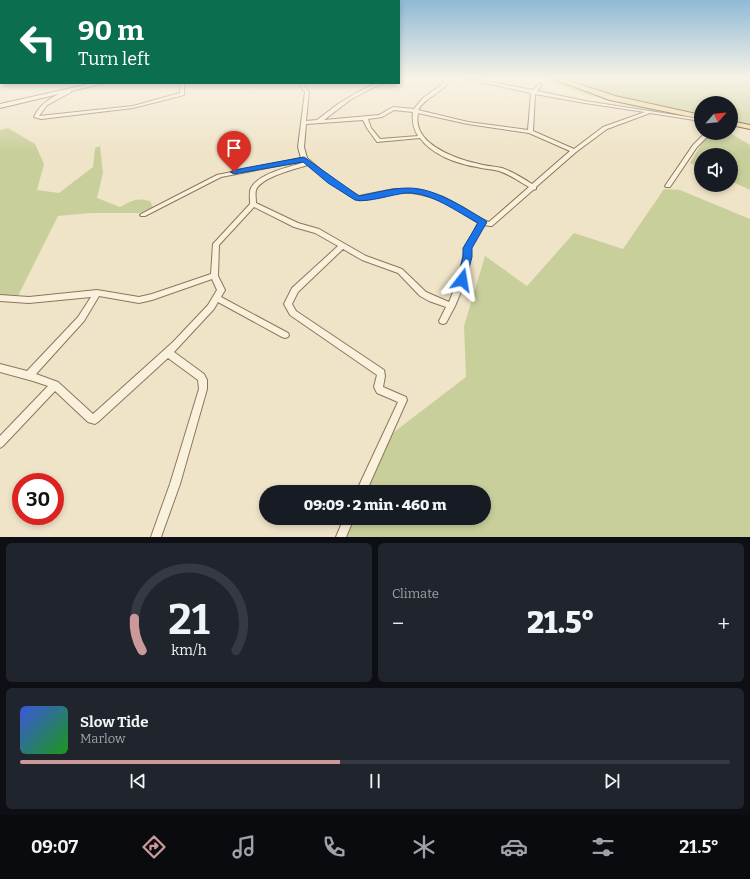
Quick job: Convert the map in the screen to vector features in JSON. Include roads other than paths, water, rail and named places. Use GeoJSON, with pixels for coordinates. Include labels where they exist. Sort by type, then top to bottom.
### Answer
{"type":"FeatureCollection","features":[{"type":"Feature","properties":{"kind":"main road"},"geometry":{"type":"LineString","coordinates":[[634,103],[694,117]]}},
{"type":"Feature","properties":{"kind":"main road"},"geometry":{"type":"LineString","coordinates":[[738,124],[750,126]]}},
{"type":"Feature","properties":{"kind":"street"},"geometry":{"type":"LineString","coordinates":[[0,106],[13,103]]}},
{"type":"Feature","properties":{"kind":"street"},"geometry":{"type":"LineString","coordinates":[[46,103],[38,112],[36,117],[49,117],[148,103]]}},
{"type":"Feature","properties":{"kind":"street"},"geometry":{"type":"LineString","coordinates":[[306,103],[301,147],[306,161],[358,198],[394,192],[418,191],[448,203],[482,222],[490,224],[510,205],[534,188],[574,151],[605,128],[650,112]]}},
{"type":"Feature","properties":{"kind":"street"},"geometry":{"type":"LineString","coordinates":[[318,122],[327,114],[344,103]]}},
{"type":"Feature","properties":{"kind":"street"},"geometry":{"type":"LineString","coordinates":[[421,103],[416,110],[414,125],[420,137],[450,156],[472,164],[500,169],[534,188]]}},
{"type":"Feature","properties":{"kind":"street"},"geometry":{"type":"LineString","coordinates":[[530,132],[532,103]]}},
{"type":"Feature","properties":{"kind":"street"},"geometry":{"type":"LineString","coordinates":[[595,103],[694,118]]}},
{"type":"Feature","properties":{"kind":"street"},"geometry":{"type":"LineString","coordinates":[[304,123],[365,118],[381,115],[393,108],[416,110],[479,125],[530,132],[574,151]]}},
{"type":"Feature","properties":{"kind":"street"},"geometry":{"type":"LineString","coordinates":[[365,118],[369,128],[379,141],[420,137]]}},
{"type":"Feature","properties":{"kind":"street"},"geometry":{"type":"LineString","coordinates":[[668,186],[695,146],[701,140]]}},
{"type":"Feature","properties":{"kind":"street"},"geometry":{"type":"LineString","coordinates":[[0,368],[55,385],[91,419],[95,419],[168,353],[206,313],[217,298],[221,290],[214,276],[215,250],[218,241],[253,204],[253,192],[256,185],[266,178],[306,161]]}},
{"type":"Feature","properties":{"kind":"street"},"geometry":{"type":"LineString","coordinates":[[143,215],[219,176],[306,161]]}},
{"type":"Feature","properties":{"kind":"street"},"geometry":{"type":"LineString","coordinates":[[253,204],[296,225],[317,231],[364,258],[400,271],[405,274],[415,287],[425,296],[451,306]]}},
{"type":"Feature","properties":{"kind":"street"},"geometry":{"type":"LineString","coordinates":[[443,321],[462,280],[468,248],[482,222]]}},
{"type":"Feature","properties":{"kind":"street"},"geometry":{"type":"LineString","coordinates":[[342,246],[295,290],[288,304],[293,313],[380,373],[382,376],[378,387],[380,390],[403,400],[364,485]]}},
{"type":"Feature","properties":{"kind":"street"},"geometry":{"type":"LineString","coordinates":[[0,298],[29,300],[97,293],[139,300],[214,276]]}},
{"type":"Feature","properties":{"kind":"street"},"geometry":{"type":"LineString","coordinates":[[29,376],[81,319],[97,293]]}},
{"type":"Feature","properties":{"kind":"street"},"geometry":{"type":"LineString","coordinates":[[217,298],[285,335]]}},
{"type":"Feature","properties":{"kind":"street"},"geometry":{"type":"LineString","coordinates":[[156,537],[175,484],[203,389],[203,380],[201,377],[168,353]]}},
{"type":"Feature","properties":{"kind":"street"},"geometry":{"type":"LineString","coordinates":[[0,443],[55,385]]}},
{"type":"Feature","properties":{"kind":"street"},"geometry":{"type":"LineString","coordinates":[[341,537],[346,525]]}}]}
